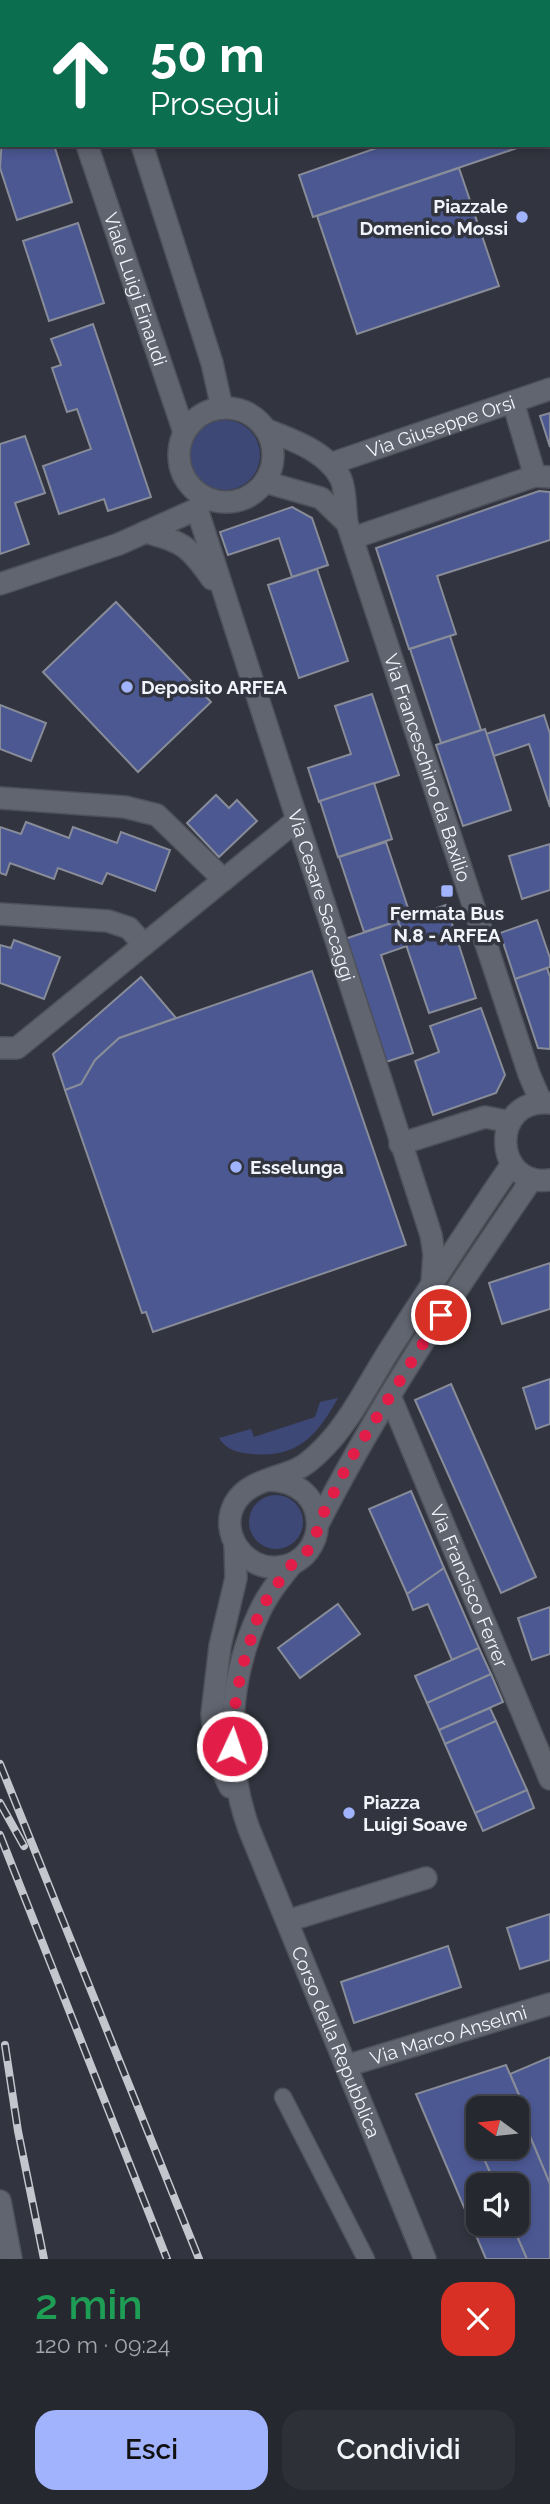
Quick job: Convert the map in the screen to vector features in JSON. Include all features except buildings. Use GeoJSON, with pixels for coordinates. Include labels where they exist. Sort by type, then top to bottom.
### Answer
{"type":"FeatureCollection","features":[{"type":"Feature","properties":{"kind":"street","name":"Viale Luigi Einaudi"},"geometry":{"type":"LineString","coordinates":[[88,147],[184,432]]}},
{"type":"Feature","properties":{"kind":"street"},"geometry":{"type":"LineString","coordinates":[[143,147],[212,363],[222,408]]}},
{"type":"Feature","properties":{"kind":"street","name":"Via Giuseppe Orsi"},"geometry":{"type":"LineString","coordinates":[[330,464],[550,389]]}},
{"type":"Feature","properties":{"kind":"street"},"geometry":{"type":"LineString","coordinates":[[201,504],[181,472],[178,459],[184,432],[200,415],[222,408],[246,412],[265,429],[299,443],[330,464],[342,482],[350,530],[542,477],[513,402]]}},
{"type":"Feature","properties":{"kind":"street"},"geometry":{"type":"LineString","coordinates":[[0,584],[119,544],[201,504],[227,503],[248,497],[265,482],[271,469],[271,441],[265,429]]}},
{"type":"Feature","properties":{"kind":"street","name":"Via Franceschino da Baxilio"},"geometry":{"type":"LineString","coordinates":[[265,482],[321,498],[350,530],[528,1074],[546,1102]]}},
{"type":"Feature","properties":{"kind":"street","name":"Via Cesare Saccaggi"},"geometry":{"type":"LineString","coordinates":[[201,504],[223,594],[431,1235],[435,1254],[432,1283]]}},
{"type":"Feature","properties":{"kind":"street"},"geometry":{"type":"LineString","coordinates":[[145,532],[175,540],[190,550],[223,594]]}},
{"type":"Feature","properties":{"kind":"street"},"geometry":{"type":"LineString","coordinates":[[0,798],[125,807],[157,815],[224,880]]}},
{"type":"Feature","properties":{"kind":"street"},"geometry":{"type":"LineString","coordinates":[[0,1048],[18,1048],[296,821]]}},
{"type":"Feature","properties":{"kind":"street"},"geometry":{"type":"LineString","coordinates":[[0,914],[108,921],[129,928],[144,945]]}},
{"type":"Feature","properties":{"kind":"street"},"geometry":{"type":"LineString","coordinates":[[318,1524],[350,1460],[466,1275],[541,1180],[521,1173],[512,1164],[505,1143],[510,1122],[518,1112],[529,1105],[546,1102]]}},
{"type":"Feature","properties":{"kind":"street"},"geometry":{"type":"LineString","coordinates":[[400,1144],[485,1117],[510,1122]]}},
{"type":"Feature","properties":{"kind":"street"},"geometry":{"type":"LineString","coordinates":[[268,1480],[283,1480],[303,1491],[316,1509],[318,1524],[316,1537],[302,1557],[292,1564],[279,1567],[254,1563],[235,1545],[230,1530],[230,1516],[235,1503],[243,1492],[254,1484],[304,1465],[334,1437],[512,1164]]}},
{"type":"Feature","properties":{"kind":"street","name":"Via Francisco Ferrer"},"geometry":{"type":"LineString","coordinates":[[390,1396],[550,1779]]}},
{"type":"Feature","properties":{"kind":"street","name":"Corso della Repubblica"},"geometry":{"type":"LineString","coordinates":[[235,1545],[236,1578],[216,1669],[213,1731],[216,1757],[247,1824],[425,2259]]}},
{"type":"Feature","properties":{"kind":"street","name":"Corso della Repubblica"},"geometry":{"type":"LineString","coordinates":[[247,1824],[235,1784],[232,1746],[234,1712],[245,1655],[259,1613],[292,1564]]}},
{"type":"Feature","properties":{"kind":"street"},"geometry":{"type":"LineString","coordinates":[[287,1921],[426,1878]]}},
{"type":"Feature","properties":{"kind":"street","name":"Via Marco Anselmi"},"geometry":{"type":"LineString","coordinates":[[346,2066],[550,2004]]}},
{"type":"Feature","properties":{"kind":"street"},"geometry":{"type":"LineString","coordinates":[[0,2201],[10,2259]]}},
{"type":"Feature","properties":{"kind":"lane"},"geometry":{"type":"LineString","coordinates":[[283,2097],[366,2259]]}},
{"type":"Feature","properties":{"kind":"shaded area"},"geometry":{"type":"Polygon","coordinates":[[[225,420],[250,430],[260,455],[250,480],[225,490],[200,480],[190,455],[200,430],[225,420]]]}},
{"type":"Feature","properties":{"kind":"shaded area"},"geometry":{"type":"Polygon","coordinates":[[[338,1398],[314,1433],[294,1448],[268,1454],[242,1453],[229,1448],[219,1438],[251,1429],[254,1437],[315,1417],[320,1402],[338,1398]]]}},
{"type":"Feature","properties":{"kind":"shaded area"},"geometry":{"type":"Polygon","coordinates":[[[276,1495],[295,1503],[303,1522],[295,1541],[276,1549],[257,1541],[249,1522],[257,1503],[276,1495]]]}},
{"type":"Feature","properties":{"kind":"railway"},"geometry":{"type":"LineString","coordinates":[[0,1764],[199,2259]]}},
{"type":"Feature","properties":{"kind":"railway"},"geometry":{"type":"LineString","coordinates":[[0,1803],[24,1846]]}},
{"type":"Feature","properties":{"kind":"railway"},"geometry":{"type":"LineString","coordinates":[[0,1835],[167,2259]]}},
{"type":"Feature","properties":{"kind":"railway"},"geometry":{"type":"LineString","coordinates":[[5,2045],[18,2131],[44,2259]]}},
{"type":"Feature","properties":{"kind":"place","name":"Piazzale Domenico Mossi"},"geometry":{"type":"Point","coordinates":[522,217]}},
{"type":"Feature","properties":{"kind":"place","name":"Deposito ARFEA"},"geometry":{"type":"Point","coordinates":[127,687]}},
{"type":"Feature","properties":{"kind":"place","name":"Fermata Bus N.8 - ARFEA"},"geometry":{"type":"Point","coordinates":[447,891]}},
{"type":"Feature","properties":{"kind":"place","name":"Esselunga"},"geometry":{"type":"Point","coordinates":[236,1167]}},
{"type":"Feature","properties":{"kind":"place","name":"Piazza Luigi Soave"},"geometry":{"type":"Point","coordinates":[349,1813]}},
{"type":"Feature","properties":{"kind":"route"},"geometry":{"type":"LineString","coordinates":[[232,1746],[241,1671],[259,1613],[292,1564],[310,1548],[316,1537],[318,1524],[350,1460],[441,1315]]}}]}
